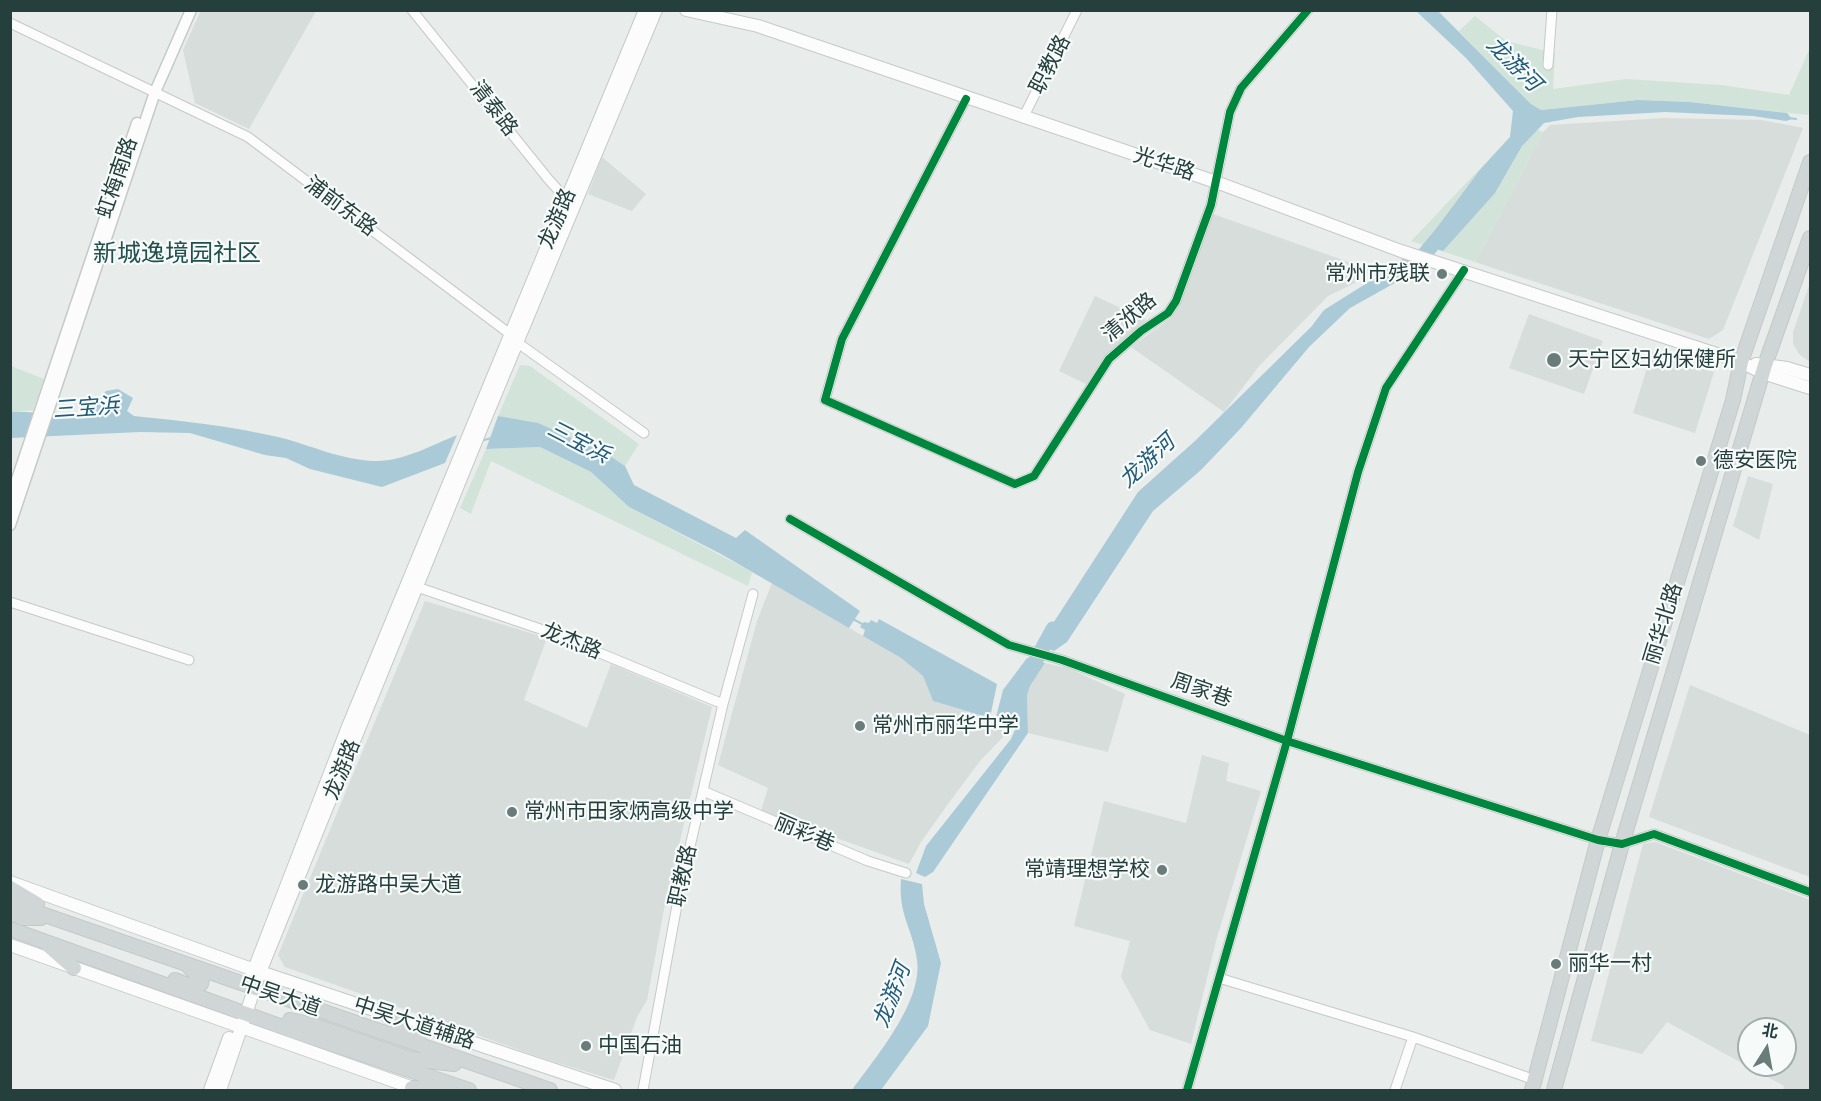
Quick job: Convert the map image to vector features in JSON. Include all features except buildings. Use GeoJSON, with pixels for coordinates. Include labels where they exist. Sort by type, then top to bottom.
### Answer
{"type":"FeatureCollection","features":[{"type":"Feature","properties":{"kind":"main road","name":"龙游路"},"geometry":{"type":"LineString","coordinates":[[256,971],[417,587],[466,453],[570,203],[645,10]]}},
{"type":"Feature","properties":{"kind":"main road","name":"龙游路"},"geometry":{"type":"LineString","coordinates":[[570,203],[656,10]]}},
{"type":"Feature","properties":{"kind":"main road","name":"光华路"},"geometry":{"type":"LineString","coordinates":[[686,10],[758,26],[966,99],[1216,182],[1401,251],[1764,369],[1810,388]]}},
{"type":"Feature","properties":{"kind":"main road","name":"丽华北路"},"geometry":{"type":"LineString","coordinates":[[1534,1085],[1598,840],[1733,399],[1741,362],[1810,162]]}},
{"type":"Feature","properties":{"kind":"main road","name":"丽华北路"},"geometry":{"type":"LineString","coordinates":[[1554,1090],[1622,844],[1764,369],[1810,238]]}},
{"type":"Feature","properties":{"kind":"main road"},"geometry":{"type":"LineString","coordinates":[[1762,301],[1785,310]]}},
{"type":"Feature","properties":{"kind":"main road","name":"光华路"},"geometry":{"type":"LineString","coordinates":[[1764,369],[1810,375]]}},
{"type":"Feature","properties":{"kind":"main road","name":"龙游路"},"geometry":{"type":"LineString","coordinates":[[220,1090],[256,971],[336,756],[441,505],[466,453]]}},
{"type":"Feature","properties":{"kind":"main road","name":"中吴大道辅路"},"geometry":{"type":"LineString","coordinates":[[10,882],[256,971],[615,1090]]}},
{"type":"Feature","properties":{"kind":"main road"},"geometry":{"type":"LineString","coordinates":[[10,888],[26,900],[79,926]]}},
{"type":"Feature","properties":{"kind":"main road","name":"中吴大道"},"geometry":{"type":"LineString","coordinates":[[10,903],[550,1090]]}},
{"type":"Feature","properties":{"kind":"main road"},"geometry":{"type":"LineString","coordinates":[[10,913],[23,918],[55,918]]}},
{"type":"Feature","properties":{"kind":"main road","name":"中吴大道"},"geometry":{"type":"LineString","coordinates":[[10,928],[302,1034],[469,1090]]}},
{"type":"Feature","properties":{"kind":"main road"},"geometry":{"type":"LineString","coordinates":[[28,935],[80,945],[187,985],[201,984],[202,979],[186,964]]}},
{"type":"Feature","properties":{"kind":"main road"},"geometry":{"type":"LineString","coordinates":[[43,940],[74,968]]}},
{"type":"Feature","properties":{"kind":"main road"},"geometry":{"type":"LineString","coordinates":[[10,945],[238,1028],[416,1089],[452,1090]]}},
{"type":"Feature","properties":{"kind":"main road"},"geometry":{"type":"LineString","coordinates":[[386,1014],[427,1048]]}},
{"type":"Feature","properties":{"kind":"main road"},"geometry":{"type":"LineString","coordinates":[[302,1034],[288,1024],[290,1020],[310,1024],[411,1059],[480,1066]]}},
{"type":"Feature","properties":{"kind":"main road","name":"龙游路"},"geometry":{"type":"LineString","coordinates":[[210,1090],[238,1028]]}},
{"type":"Feature","properties":{"kind":"street","name":"虹梅南路"},"geometry":{"type":"LineString","coordinates":[[47,404],[155,92],[191,10]]}},
{"type":"Feature","properties":{"kind":"street","name":"清泰路"},"geometry":{"type":"LineString","coordinates":[[412,10],[570,203]]}},
{"type":"Feature","properties":{"kind":"street","name":"职教路"},"geometry":{"type":"LineString","coordinates":[[1023,118],[1077,10]]}},
{"type":"Feature","properties":{"kind":"street","name":"清洑路"},"geometry":{"type":"LineString","coordinates":[[966,99],[842,339],[825,400],[1015,484],[1034,476],[1109,359],[1141,330],[1168,313],[1176,302],[1211,205],[1230,112],[1241,88],[1308,10]]}},
{"type":"Feature","properties":{"kind":"street"},"geometry":{"type":"LineString","coordinates":[[1548,65],[1552,10]]}},
{"type":"Feature","properties":{"kind":"street","name":"浦前东路"},"geometry":{"type":"LineString","coordinates":[[10,23],[248,137],[644,433]]}},
{"type":"Feature","properties":{"kind":"street"},"geometry":{"type":"LineString","coordinates":[[1186,1090],[1287,741],[1358,472],[1386,388],[1464,270]]}},
{"type":"Feature","properties":{"kind":"street"},"geometry":{"type":"LineString","coordinates":[[10,525],[40,441],[47,404]]}},
{"type":"Feature","properties":{"kind":"street"},"geometry":{"type":"LineString","coordinates":[[10,500],[29,444],[47,404]]}},
{"type":"Feature","properties":{"kind":"street","name":"周家巷"},"geometry":{"type":"LineString","coordinates":[[790,519],[1009,645],[1062,660],[1287,741],[1598,840],[1622,844]]}},
{"type":"Feature","properties":{"kind":"street","name":"龙杰路"},"geometry":{"type":"LineString","coordinates":[[417,587],[549,632],[723,704]]}},
{"type":"Feature","properties":{"kind":"street","name":"职教路"},"geometry":{"type":"LineString","coordinates":[[643,1090],[679,894],[723,704],[753,594]]}},
{"type":"Feature","properties":{"kind":"street"},"geometry":{"type":"LineString","coordinates":[[10,602],[189,660]]}},
{"type":"Feature","properties":{"kind":"street","name":"丽彩巷"},"geometry":{"type":"LineString","coordinates":[[703,791],[868,861],[906,873]]}},
{"type":"Feature","properties":{"kind":"street"},"geometry":{"type":"LineString","coordinates":[[1622,844],[1654,834],[1810,892]]}},
{"type":"Feature","properties":{"kind":"street"},"geometry":{"type":"LineString","coordinates":[[1219,978],[1413,1036],[1534,1085]]}},
{"type":"Feature","properties":{"kind":"street"},"geometry":{"type":"LineString","coordinates":[[1395,1090],[1413,1036]]}},
{"type":"Feature","properties":{"kind":"shaded area"},"geometry":{"type":"Polygon","coordinates":[[[201,10],[316,11],[249,129],[195,103],[183,50],[201,10]]]}},
{"type":"Feature","properties":{"kind":"shaded area"},"geometry":{"type":"Polygon","coordinates":[[[1665,118],[1762,120],[1803,128],[1723,330],[1709,339],[1475,262],[1543,132],[1550,125],[1665,118]]]}},
{"type":"Feature","properties":{"kind":"shaded area"},"geometry":{"type":"Polygon","coordinates":[[[602,157],[646,194],[632,211],[588,194],[602,157]]]}},
{"type":"Feature","properties":{"kind":"shaded area"},"geometry":{"type":"Polygon","coordinates":[[[1213,214],[1371,270],[1359,281],[1328,296],[1260,365],[1224,412],[1131,347],[1171,318],[1181,303],[1213,214]]]}},
{"type":"Feature","properties":{"kind":"shaded area"},"geometry":{"type":"Polygon","coordinates":[[[1810,283],[1810,362],[1799,354],[1793,344],[1793,332],[1810,283]]]}},
{"type":"Feature","properties":{"kind":"shaded area"},"geometry":{"type":"Polygon","coordinates":[[[1095,296],[1146,320],[1106,354],[1086,384],[1059,371],[1095,296]]]}},
{"type":"Feature","properties":{"kind":"shaded area","name":"天宁区妇幼保健所"},"geometry":{"type":"Polygon","coordinates":[[[1529,314],[1603,341],[1584,394],[1509,368],[1529,314]]]}},
{"type":"Feature","properties":{"kind":"shaded area"},"geometry":{"type":"Polygon","coordinates":[[[1652,352],[1714,372],[1695,433],[1633,413],[1652,352]]]}},
{"type":"Feature","properties":{"kind":"shaded area"},"geometry":{"type":"Polygon","coordinates":[[[1748,476],[1773,484],[1759,540],[1733,526],[1748,476]]]}},
{"type":"Feature","properties":{"kind":"shaded area","name":"常州市丽华中学"},"geometry":{"type":"Polygon","coordinates":[[[772,583],[901,658],[923,676],[933,701],[980,715],[983,723],[1002,730],[1003,737],[980,761],[948,804],[921,842],[909,864],[761,811],[768,788],[718,765],[757,621],[772,583]]]}},
{"type":"Feature","properties":{"kind":"shaded area","name":"常州市田家炳高级中学"},"geometry":{"type":"Polygon","coordinates":[[[425,601],[547,638],[524,700],[587,728],[611,664],[712,707],[666,899],[647,1000],[637,1017],[614,1080],[545,1059],[285,967],[278,955],[425,601]]]}},
{"type":"Feature","properties":{"kind":"shaded area"},"geometry":{"type":"Polygon","coordinates":[[[1045,663],[1068,668],[1125,694],[1108,752],[1028,733],[1027,696],[1030,686],[1045,663]]]}},
{"type":"Feature","properties":{"kind":"shaded area"},"geometry":{"type":"Polygon","coordinates":[[[1690,685],[1810,735],[1810,877],[1649,817],[1690,685]]]}},
{"type":"Feature","properties":{"kind":"shaded area","name":"常靖理想学校"},"geometry":{"type":"Polygon","coordinates":[[[1202,755],[1229,763],[1226,781],[1261,791],[1216,941],[1191,1044],[1150,1030],[1121,977],[1130,941],[1074,926],[1104,801],[1186,823],[1202,755]]]}},
{"type":"Feature","properties":{"kind":"shaded area"},"geometry":{"type":"Polygon","coordinates":[[[1655,842],[1810,900],[1810,1090],[1783,1090],[1784,1086],[1768,1077],[1797,1077],[1797,1017],[1737,1017],[1737,1060],[1667,1022],[1642,1054],[1591,1041],[1643,844],[1655,842]]]}},
{"type":"Feature","properties":{"kind":"green space"},"geometry":{"type":"Polygon","coordinates":[[[1475,16],[1506,41],[1555,53],[1553,89],[1626,79],[1721,85],[1789,95],[1810,48],[1810,110],[1808,115],[1690,102],[1638,100],[1541,110],[1531,104],[1459,31],[1475,16]]]}},
{"type":"Feature","properties":{"kind":"green space"},"geometry":{"type":"Polygon","coordinates":[[[1513,118],[1543,132],[1475,262],[1411,241],[1510,137],[1513,118]]]}},
{"type":"Feature","properties":{"kind":"green space"},"geometry":{"type":"Polygon","coordinates":[[[520,365],[530,366],[639,444],[625,466],[564,435],[498,416],[520,365]]]}},
{"type":"Feature","properties":{"kind":"green space"},"geometry":{"type":"Polygon","coordinates":[[[11,366],[44,379],[33,410],[11,412],[11,366]]]}},
{"type":"Feature","properties":{"kind":"green space"},"geometry":{"type":"Polygon","coordinates":[[[540,447],[591,472],[629,507],[752,572],[748,586],[491,461],[471,514],[460,508],[486,449],[540,447]]]}},
{"type":"Feature","properties":{"kind":"water"},"geometry":{"type":"Polygon","coordinates":[[[1416,11],[1438,11],[1531,104],[1541,110],[1638,100],[1690,102],[1787,113],[1792,119],[1786,121],[1753,116],[1665,112],[1578,117],[1544,123],[1522,146],[1495,193],[1443,251],[1424,245],[1479,171],[1510,137],[1513,111],[1466,58],[1416,11]]]}},
{"type":"Feature","properties":{"kind":"water"},"geometry":{"type":"Polygon","coordinates":[[[1399,263],[1417,268],[1350,308],[1309,347],[1241,428],[1201,470],[1153,511],[1067,642],[1054,651],[1039,645],[1138,492],[1196,440],[1311,327],[1324,310],[1399,263]]]}},
{"type":"Feature","properties":{"kind":"water"},"geometry":{"type":"Polygon","coordinates":[[[118,389],[133,398],[127,411],[134,416],[260,433],[362,460],[396,459],[457,435],[445,463],[382,487],[310,469],[286,458],[265,455],[190,433],[140,432],[11,438],[11,412],[73,416],[94,404],[106,391],[118,389]]]}},
{"type":"Feature","properties":{"kind":"water"},"geometry":{"type":"Polygon","coordinates":[[[498,416],[538,423],[607,454],[625,466],[634,485],[736,538],[745,530],[860,611],[849,628],[721,554],[629,507],[591,472],[540,447],[486,449],[498,416]]]}},
{"type":"Feature","properties":{"kind":"water"},"geometry":{"type":"Polygon","coordinates":[[[879,619],[997,684],[990,718],[933,701],[923,676],[901,658],[863,636],[865,630],[860,627],[864,622],[869,623],[871,620],[877,623],[879,619]]]}},
{"type":"Feature","properties":{"kind":"water"},"geometry":{"type":"Polygon","coordinates":[[[1027,658],[1045,663],[1030,686],[1027,696],[1028,733],[933,872],[925,877],[916,873],[926,846],[1011,739],[1015,730],[1011,722],[996,717],[1003,690],[1027,658]]]}},
{"type":"Feature","properties":{"kind":"water"},"geometry":{"type":"Polygon","coordinates":[[[901,879],[922,884],[924,904],[941,963],[928,1026],[881,1090],[852,1090],[895,1029],[913,994],[917,976],[917,960],[902,902],[901,879]]]}},
{"type":"Feature","properties":{"kind":"waterway"},"geometry":{"type":"LineString","coordinates":[[1789,118],[1796,119]]}},
{"type":"Feature","properties":{"kind":"waterway","name":"龙游河"},"geometry":{"type":"LineString","coordinates":[[1391,274],[1423,256],[1444,231]]}},
{"type":"Feature","properties":{"kind":"waterway","name":"三宝浜"},"geometry":{"type":"LineString","coordinates":[[480,441],[492,438]]}},
{"type":"Feature","properties":{"kind":"waterway","name":"三宝浜"},"geometry":{"type":"LineString","coordinates":[[853,619],[864,625]]}},
{"type":"Feature","properties":{"kind":"waterway","name":"龙游河"},"geometry":{"type":"LineString","coordinates":[[1026,678],[1053,629]]}},
{"type":"Feature","properties":{"kind":"cycle path"},"geometry":{"type":"LineString","coordinates":[[966,99],[842,339],[825,400],[1015,484],[1034,476],[1109,359],[1141,331],[1168,313],[1176,301],[1211,205],[1230,112],[1241,88],[1308,10]]}},
{"type":"Feature","properties":{"kind":"cycle path"},"geometry":{"type":"LineString","coordinates":[[1187,1090],[1287,741],[1358,472],[1386,388],[1464,270]]}},
{"type":"Feature","properties":{"kind":"cycle path"},"geometry":{"type":"LineString","coordinates":[[790,519],[1009,645],[1062,660],[1287,741],[1598,840],[1622,844],[1654,834],[1810,892]]}},
{"type":"Feature","properties":{"kind":"place","name":"常州市残联"},"geometry":{"type":"Point","coordinates":[1442,274]}},
{"type":"Feature","properties":{"kind":"place","name":"天宁区妇幼保健所"},"geometry":{"type":"Point","coordinates":[1554,360]}},
{"type":"Feature","properties":{"kind":"place","name":"德安医院"},"geometry":{"type":"Point","coordinates":[1701,461]}},
{"type":"Feature","properties":{"kind":"place","name":"常州市丽华中学"},"geometry":{"type":"Point","coordinates":[860,726]}},
{"type":"Feature","properties":{"kind":"place","name":"常州市田家炳高级中学"},"geometry":{"type":"Point","coordinates":[512,812]}},
{"type":"Feature","properties":{"kind":"place","name":"常靖理想学校"},"geometry":{"type":"Point","coordinates":[1162,870]}},
{"type":"Feature","properties":{"kind":"place","name":"龙游路中吴大道"},"geometry":{"type":"Point","coordinates":[303,885]}},
{"type":"Feature","properties":{"kind":"place","name":"丽华一村"},"geometry":{"type":"Point","coordinates":[1556,964]}},
{"type":"Feature","properties":{"kind":"place","name":"中国石油"},"geometry":{"type":"Point","coordinates":[586,1046]}},
{"type":"Feature","properties":{"kind":"district","name":"新城逸境园社区"},"geometry":{"type":"Point","coordinates":[177,255]}}]}
